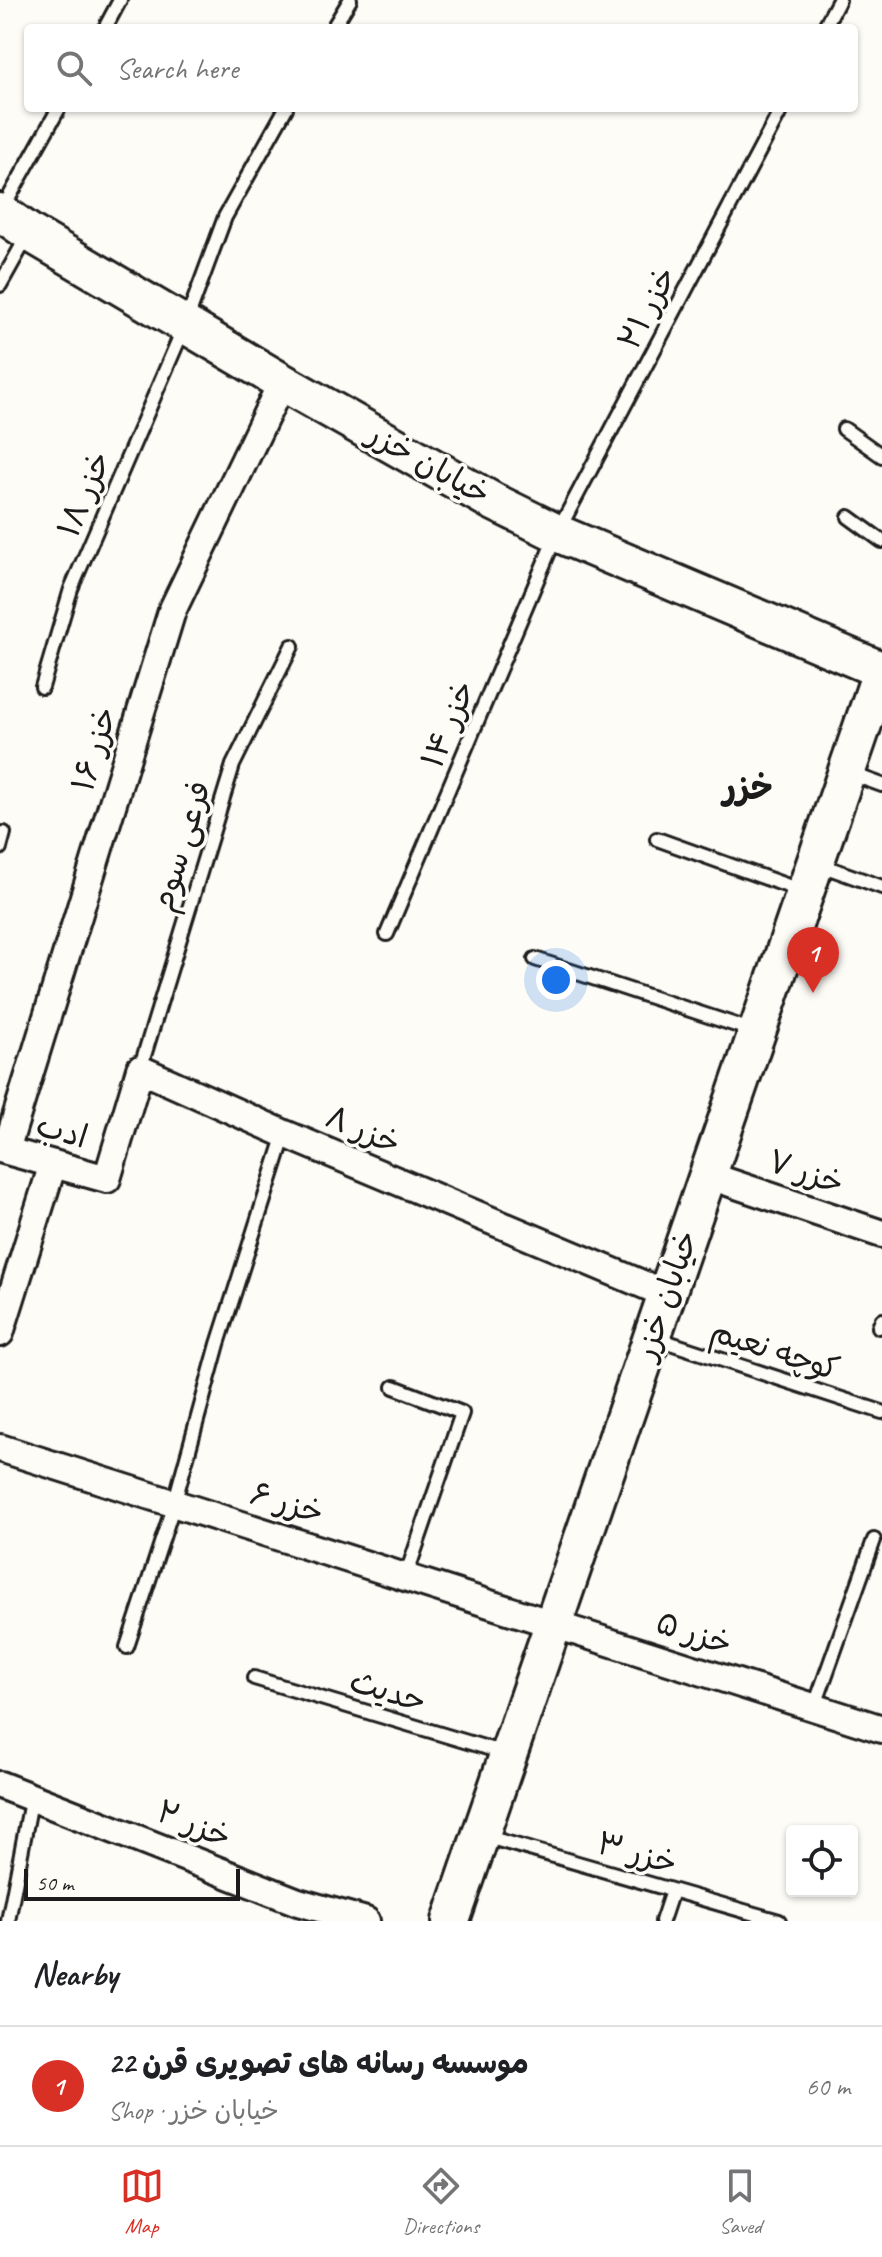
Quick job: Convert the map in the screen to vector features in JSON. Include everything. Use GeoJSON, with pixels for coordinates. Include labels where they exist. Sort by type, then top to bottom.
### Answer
{"type":"FeatureCollection","features":[{"type":"Feature","properties":{"kind":"street","name":"خیابان خزر"},"geometry":{"type":"LineString","coordinates":[[0,212],[30,233],[282,382],[492,501],[557,533],[882,669],[451,1921]]}},
{"type":"Feature","properties":{"kind":"street","name":"خزر ۱۶"},"geometry":{"type":"LineString","coordinates":[[3,1150],[172,611],[282,382]]}},
{"type":"Feature","properties":{"kind":"street","name":"ادب"},"geometry":{"type":"LineString","coordinates":[[3,1150],[107,1179],[140,1069]]}},
{"type":"Feature","properties":{"kind":"street","name":"خزر ۸"},"geometry":{"type":"LineString","coordinates":[[140,1069],[285,1134],[666,1294]]}},
{"type":"Feature","properties":{"kind":"street"},"geometry":{"type":"LineString","coordinates":[[0,1333],[53,1164]]}},
{"type":"Feature","properties":{"kind":"street","name":"خزر ۷"},"geometry":{"type":"LineString","coordinates":[[707,1175],[882,1234]]}},
{"type":"Feature","properties":{"kind":"street","name":"خزر ۶"},"geometry":{"type":"LineString","coordinates":[[0,1448],[553,1624]]}},
{"type":"Feature","properties":{"kind":"street","name":"خزر ۵"},"geometry":{"type":"LineString","coordinates":[[553,1624],[882,1729]]}},
{"type":"Feature","properties":{"kind":"street","name":"خزر ۲"},"geometry":{"type":"LineString","coordinates":[[0,1785],[298,1902],[366,1921]]}},
{"type":"Feature","properties":{"kind":"lane"},"geometry":{"type":"LineString","coordinates":[[107,24],[120,0]]}},
{"type":"Feature","properties":{"kind":"lane"},"geometry":{"type":"LineString","coordinates":[[335,24],[350,0]]}},
{"type":"Feature","properties":{"kind":"lane"},"geometry":{"type":"LineString","coordinates":[[826,24],[839,0]]}},
{"type":"Feature","properties":{"kind":"lane"},"geometry":{"type":"LineString","coordinates":[[0,212],[57,112]]}},
{"type":"Feature","properties":{"kind":"lane","name":"خزر ۱۸"},"geometry":{"type":"LineString","coordinates":[[42,687],[71,589],[185,325],[225,217],[284,112]]}},
{"type":"Feature","properties":{"kind":"lane","name":"خزر ۲۱"},"geometry":{"type":"LineString","coordinates":[[557,533],[780,112]]}},
{"type":"Feature","properties":{"kind":"lane"},"geometry":{"type":"LineString","coordinates":[[0,285],[30,233]]}},
{"type":"Feature","properties":{"kind":"lane"},"geometry":{"type":"LineString","coordinates":[[844,429],[882,456]]}},
{"type":"Feature","properties":{"kind":"lane"},"geometry":{"type":"LineString","coordinates":[[849,517],[882,541]]}},
{"type":"Feature","properties":{"kind":"lane","name":"خزر ۱۴"},"geometry":{"type":"LineString","coordinates":[[387,934],[557,533]]}},
{"type":"Feature","properties":{"kind":"lane","name":"فرعی سوم"},"geometry":{"type":"LineString","coordinates":[[140,1069],[233,765],[292,646]]}},
{"type":"Feature","properties":{"kind":"lane"},"geometry":{"type":"LineString","coordinates":[[846,772],[882,785]]}},
{"type":"Feature","properties":{"kind":"lane"},"geometry":{"type":"LineString","coordinates":[[0,848],[4,833]]}},
{"type":"Feature","properties":{"kind":"lane"},"geometry":{"type":"LineString","coordinates":[[657,839],[810,878],[882,887]]}},
{"type":"Feature","properties":{"kind":"lane"},"geometry":{"type":"LineString","coordinates":[[535,959],[757,1032]]}},
{"type":"Feature","properties":{"kind":"lane"},"geometry":{"type":"LineString","coordinates":[[127,1647],[174,1504],[218,1344],[285,1134]]}},
{"type":"Feature","properties":{"kind":"lane","name":"کوچه نعیم"},"geometry":{"type":"LineString","coordinates":[[652,1337],[882,1412]]}},
{"type":"Feature","properties":{"kind":"lane"},"geometry":{"type":"LineString","coordinates":[[394,1387],[462,1413],[406,1576]]}},
{"type":"Feature","properties":{"kind":"lane"},"geometry":{"type":"LineString","coordinates":[[814,1708],[874,1540]]}},
{"type":"Feature","properties":{"kind":"lane","name":"حدیث"},"geometry":{"type":"LineString","coordinates":[[254,1678],[508,1754]]}},
{"type":"Feature","properties":{"kind":"lane"},"geometry":{"type":"LineString","coordinates":[[8,1921],[32,1796]]}},
{"type":"Feature","properties":{"kind":"lane","name":"خزر ۳"},"geometry":{"type":"LineString","coordinates":[[481,1835],[779,1921]]}},
{"type":"Feature","properties":{"kind":"lane"},"geometry":{"type":"LineString","coordinates":[[662,1921],[672,1891]]}},
{"type":"Feature","properties":{"kind":"place","name":"موسسه رسانه های تصویری قرن 22"},"geometry":{"type":"Point","coordinates":[813,993]}},
{"type":"Feature","properties":{"kind":"district","name":"خزر"},"geometry":{"type":"Point","coordinates":[748,787]}}]}
